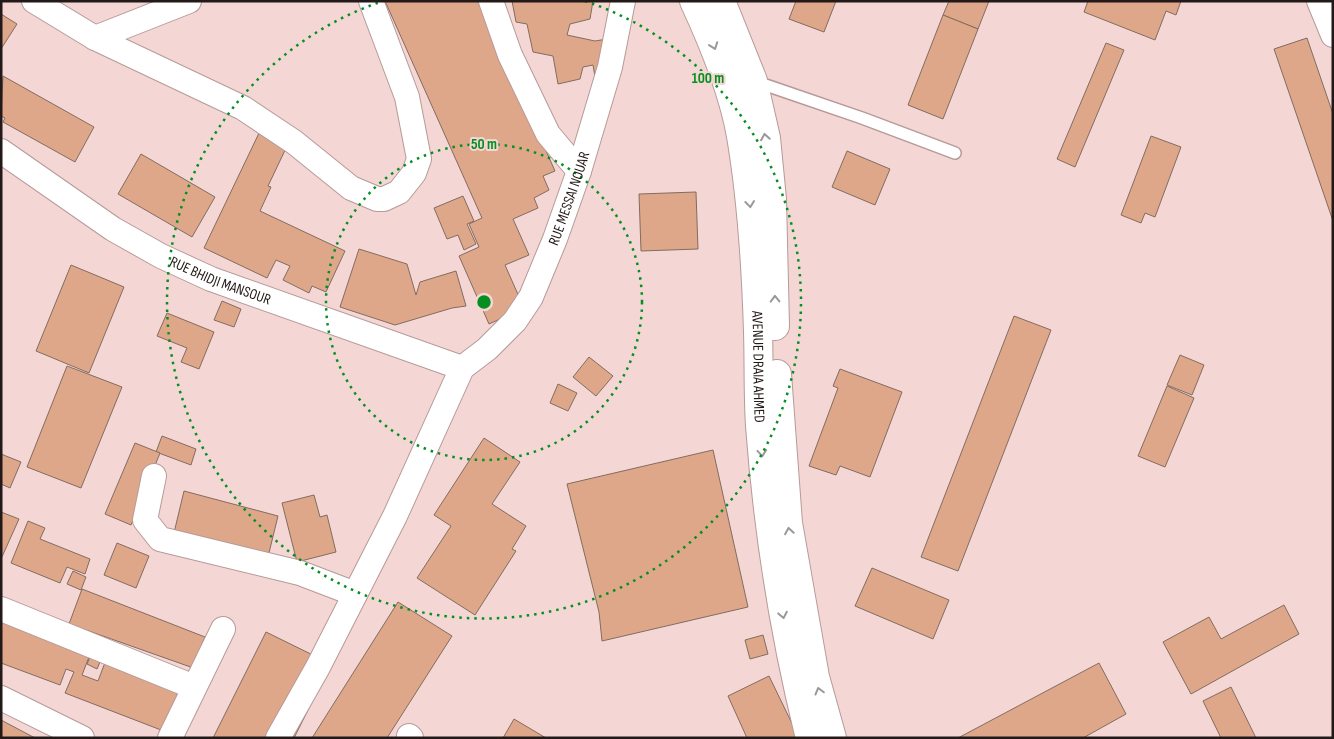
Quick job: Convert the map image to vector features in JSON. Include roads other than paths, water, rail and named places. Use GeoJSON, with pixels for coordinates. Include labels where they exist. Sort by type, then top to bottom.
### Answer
{"type":"FeatureCollection","features":[{"type":"Feature","properties":{"kind":"street"},"geometry":{"type":"LineString","coordinates":[[34,1],[95,38],[243,108],[294,142],[351,188],[377,200],[399,192],[414,173],[419,158],[407,97],[371,1]]}},
{"type":"Feature","properties":{"kind":"street"},"geometry":{"type":"LineString","coordinates":[[95,38],[190,1]]}},
{"type":"Feature","properties":{"kind":"street"},"geometry":{"type":"LineString","coordinates":[[491,1],[510,55],[548,134],[579,171]]}},
{"type":"Feature","properties":{"kind":"street","name":"RUE MESSAI NOUAR"},"geometry":{"type":"LineString","coordinates":[[462,368],[487,349],[515,321],[531,297],[556,239],[579,171],[610,67],[623,1]]}},
{"type":"Feature","properties":{"kind":"street","name":"AVENUE DRAIA AHMED"},"geometry":{"type":"LineString","coordinates":[[694,1],[714,44],[740,134],[767,330],[788,523],[816,677],[832,738]]}},
{"type":"Feature","properties":{"kind":"street","name":"AVENUE DRAIA AHMED"},"geometry":{"type":"LineString","coordinates":[[721,1],[753,81],[766,138],[772,199],[767,330],[760,423],[775,572],[791,658],[810,738]]}},
{"type":"Feature","properties":{"kind":"street"},"geometry":{"type":"LineString","coordinates":[[1319,1],[1333,34]]}},
{"type":"Feature","properties":{"kind":"street","name":"RUE BHIDJI MANSOUR"},"geometry":{"type":"LineString","coordinates":[[1,151],[113,229],[161,256],[211,279],[462,368]]}},
{"type":"Feature","properties":{"kind":"street"},"geometry":{"type":"LineString","coordinates":[[278,738],[395,516],[462,368]]}},
{"type":"Feature","properties":{"kind":"street"},"geometry":{"type":"LineString","coordinates":[[154,476],[145,520],[160,538],[300,573],[355,594]]}},
{"type":"Feature","properties":{"kind":"street"},"geometry":{"type":"LineString","coordinates":[[1,609],[194,687]]}},
{"type":"Feature","properties":{"kind":"street"},"geometry":{"type":"LineString","coordinates":[[170,738],[223,629]]}},
{"type":"Feature","properties":{"kind":"street"},"geometry":{"type":"LineString","coordinates":[[1,698],[82,738]]}},
{"type":"Feature","properties":{"kind":"lane"},"geometry":{"type":"LineString","coordinates":[[753,81],[862,118],[955,153]]}}]}
